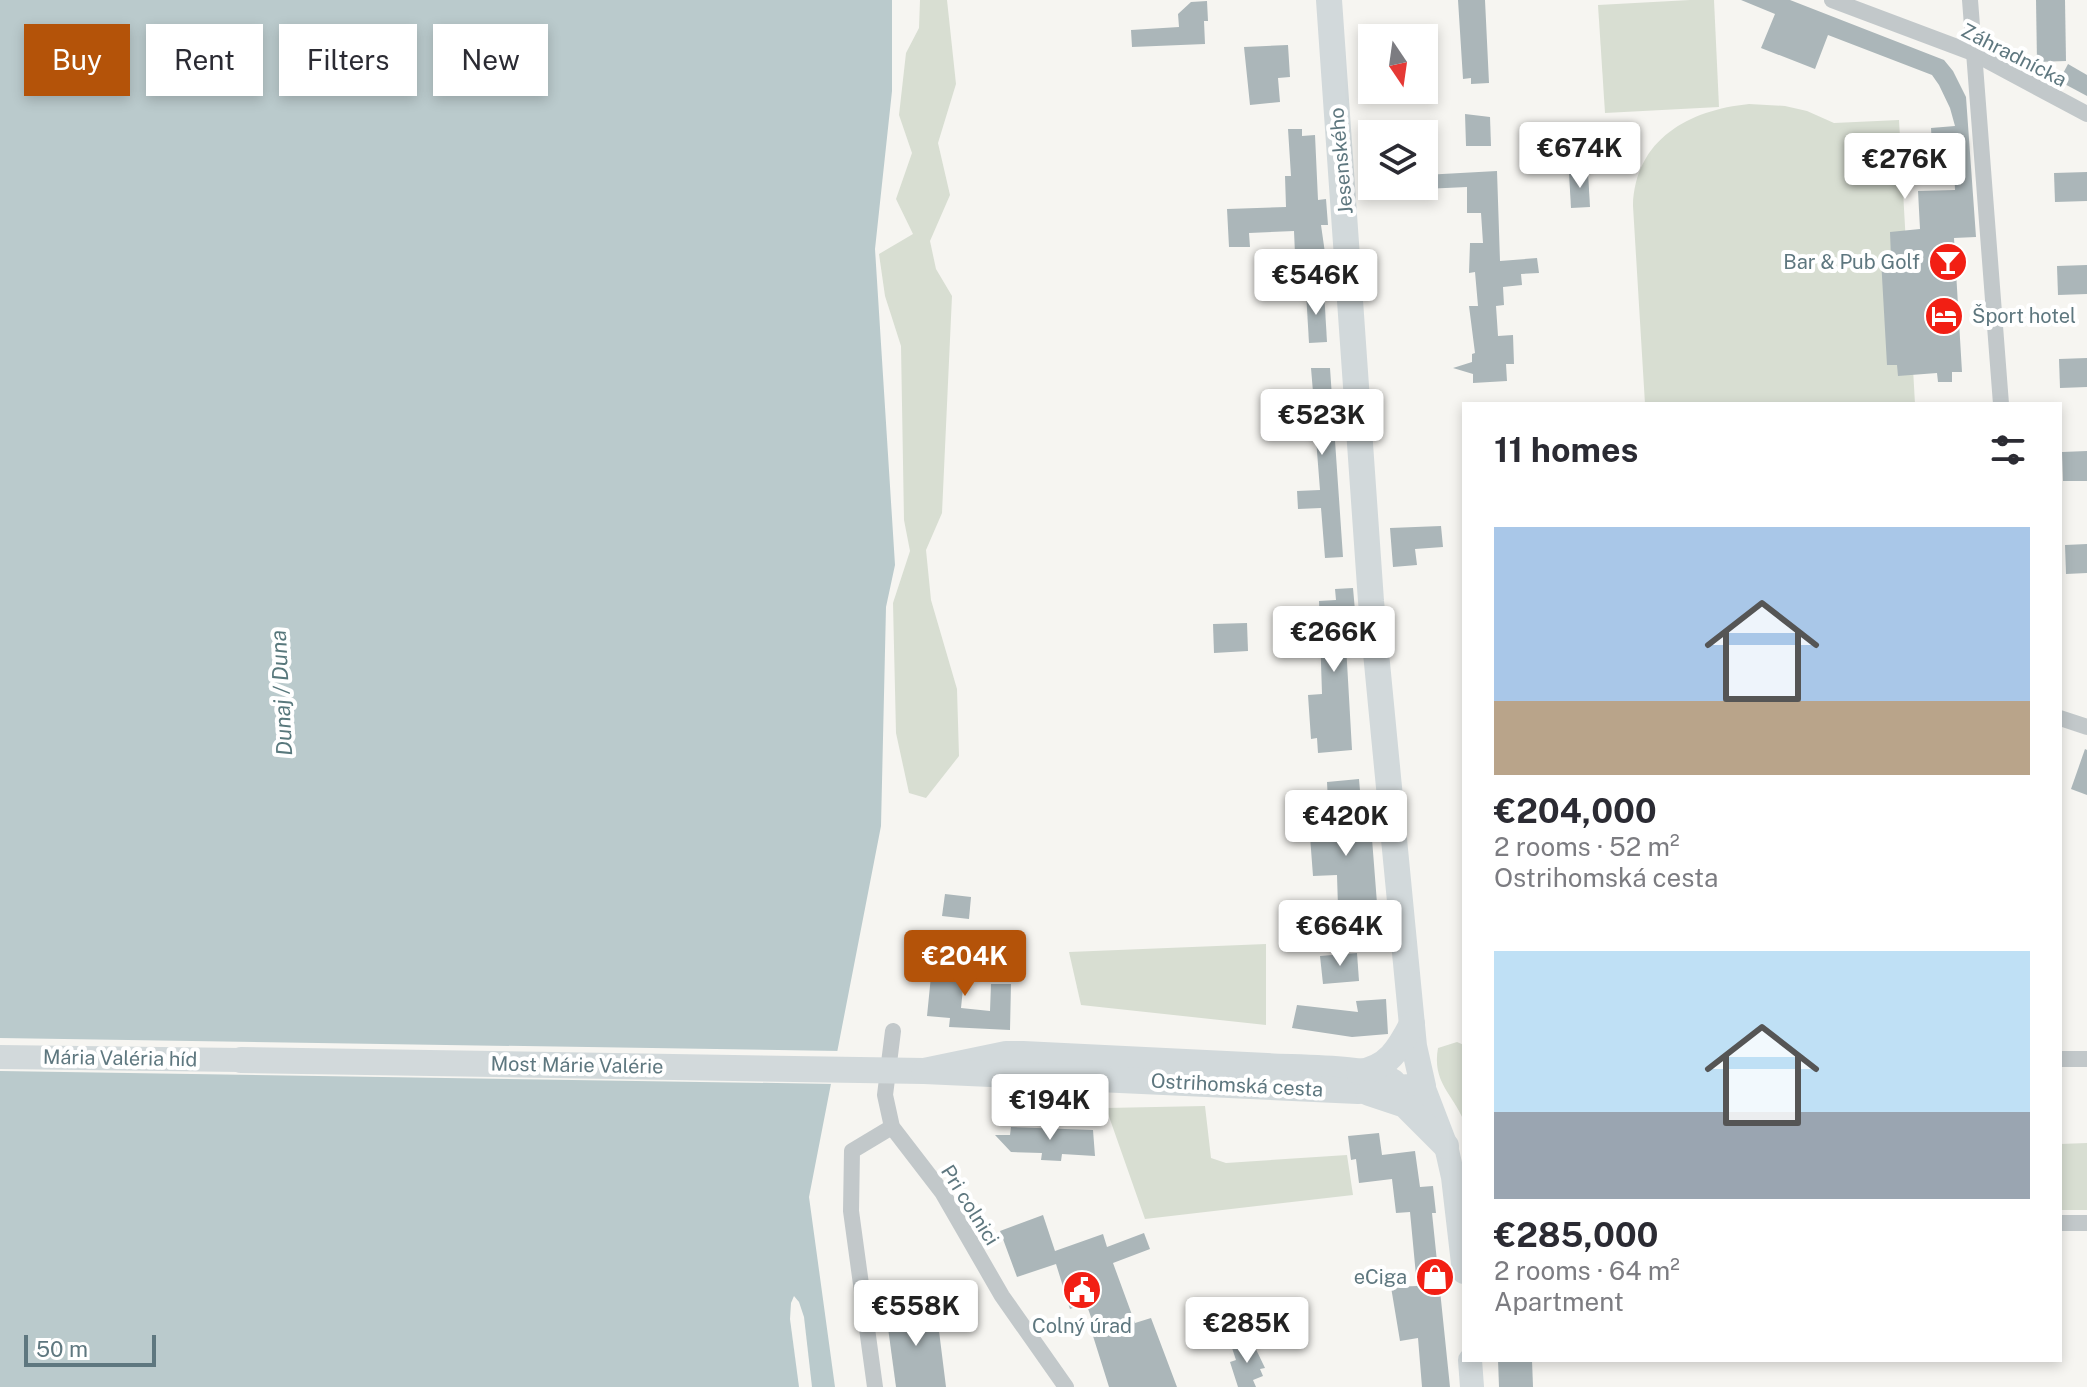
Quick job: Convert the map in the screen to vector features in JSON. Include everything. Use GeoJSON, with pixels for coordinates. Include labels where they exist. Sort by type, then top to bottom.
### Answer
{"type":"FeatureCollection","features":[{"type":"Feature","properties":{"kind":"main road","name":"Jesenského"},"geometry":{"type":"LineString","coordinates":[[1329,0],[1371,601],[1414,1046],[1411,1086]]}},
{"type":"Feature","properties":{"kind":"main road"},"geometry":{"type":"LineString","coordinates":[[1359,1082],[1392,1057],[1412,1024]]}},
{"type":"Feature","properties":{"kind":"main road","name":"Mária Valéria híd"},"geometry":{"type":"LineString","coordinates":[[0,1057],[241,1060]]}},
{"type":"Feature","properties":{"kind":"main road","name":"Most Márie Valérie"},"geometry":{"type":"LineString","coordinates":[[241,1060],[919,1071]]}},
{"type":"Feature","properties":{"kind":"main road","name":"Ostrihomská cesta"},"geometry":{"type":"LineString","coordinates":[[919,1071],[1359,1082]]}},
{"type":"Feature","properties":{"kind":"main road"},"geometry":{"type":"LineString","coordinates":[[1359,1082],[1411,1086],[1446,1146],[1462,1230]]}},
{"type":"Feature","properties":{"kind":"main road"},"geometry":{"type":"LineString","coordinates":[[1359,1082],[1379,1095],[1405,1105],[1446,1146]]}},
{"type":"Feature","properties":{"kind":"main road"},"geometry":{"type":"LineString","coordinates":[[1470,1362],[1472,1387]]}},
{"type":"Feature","properties":{"kind":"street","name":"Záhradnícka"},"geometry":{"type":"LineString","coordinates":[[1832,0],[1973,53],[2087,114]]}},
{"type":"Feature","properties":{"kind":"street"},"geometry":{"type":"LineString","coordinates":[[1970,0],[2001,402]]}},
{"type":"Feature","properties":{"kind":"street"},"geometry":{"type":"LineString","coordinates":[[2062,719],[2087,727]]}},
{"type":"Feature","properties":{"kind":"street","name":"Pri colnici"},"geometry":{"type":"LineString","coordinates":[[893,1031],[885,1095],[892,1127],[942,1192],[1002,1296],[1066,1387]]}},
{"type":"Feature","properties":{"kind":"street"},"geometry":{"type":"LineString","coordinates":[[2062,1059],[2087,1059]]}},
{"type":"Feature","properties":{"kind":"street"},"geometry":{"type":"LineString","coordinates":[[875,1387],[851,1211],[852,1151],[892,1127]]}},
{"type":"Feature","properties":{"kind":"street"},"geometry":{"type":"LineString","coordinates":[[2062,1223],[2087,1223]]}},
{"type":"Feature","properties":{"kind":"shaded area"},"geometry":{"type":"Polygon","coordinates":[[[920,0],[947,0],[956,84],[938,143],[950,195],[930,241],[936,269],[952,296],[942,513],[926,550],[931,600],[957,689],[959,756],[926,798],[909,793],[896,733],[893,603],[910,551],[904,520],[901,346],[885,296],[879,254],[913,234],[896,199],[912,153],[899,115],[906,53],[919,28],[920,0]]]}},
{"type":"Feature","properties":{"kind":"shaded area"},"geometry":{"type":"Polygon","coordinates":[[[1714,0],[1719,107],[1605,113],[1598,5],[1714,0]]]}},
{"type":"Feature","properties":{"kind":"shaded area"},"geometry":{"type":"Polygon","coordinates":[[[1749,104],[1785,106],[1807,111],[1834,123],[1899,120],[1915,402],[1645,402],[1633,206],[1636,183],[1655,146],[1669,132],[1686,121],[1727,107],[1749,104]]]}},
{"type":"Feature","properties":{"kind":"shaded area"},"geometry":{"type":"Polygon","coordinates":[[[1266,944],[1266,1025],[1081,1005],[1069,952],[1266,944]]]}},
{"type":"Feature","properties":{"kind":"shaded area"},"geometry":{"type":"Polygon","coordinates":[[[1457,1042],[1462,1044],[1462,1118],[1440,1079],[1438,1048],[1457,1042]]]}},
{"type":"Feature","properties":{"kind":"shaded area"},"geometry":{"type":"Polygon","coordinates":[[[1205,1106],[1211,1158],[1226,1163],[1347,1155],[1353,1195],[1145,1219],[1106,1108],[1205,1106]]]}},
{"type":"Feature","properties":{"kind":"shaded area"},"geometry":{"type":"Polygon","coordinates":[[[2087,1143],[2087,1210],[2062,1210],[2062,1144],[2087,1143]]]}},
{"type":"Feature","properties":{"kind":"water","name":"Dunaj / Duna"},"geometry":{"type":"Polygon","coordinates":[[[0,0],[892,0],[892,91],[875,249],[895,565],[886,607],[881,826],[809,1197],[835,1387],[0,1387],[0,0]]]}},
{"type":"Feature","properties":{"kind":"pier"},"geometry":{"type":"Polygon","coordinates":[[[0,1038],[841,1051],[835,1084],[0,1071],[0,1038]]]}},
{"type":"Feature","properties":{"kind":"pier"},"geometry":{"type":"Polygon","coordinates":[[[794,1296],[804,1317],[812,1387],[799,1387],[790,1319],[794,1296]]]}},
{"type":"Feature","properties":{"kind":"building"},"geometry":{"type":"Polygon","coordinates":[[[1458,0],[1485,0],[1489,83],[1471,84],[1471,78],[1463,79],[1458,0]]]}},
{"type":"Feature","properties":{"kind":"building"},"geometry":{"type":"Polygon","coordinates":[[[1741,0],[1790,0],[1944,60],[1953,71],[1966,97],[1976,237],[1954,238],[1962,372],[1952,372],[1952,382],[1938,382],[1937,373],[1898,376],[1897,365],[1887,365],[1881,259],[1891,258],[1890,232],[1920,229],[1918,191],[1955,190],[1953,145],[1932,146],[1931,128],[1955,126],[1939,85],[1932,75],[1828,35],[1815,69],[1761,48],[1775,14],[1741,0]]]}},
{"type":"Feature","properties":{"kind":"building"},"geometry":{"type":"Polygon","coordinates":[[[2036,0],[2065,0],[2066,61],[2037,62],[2036,0]]]}},
{"type":"Feature","properties":{"kind":"building"},"geometry":{"type":"Polygon","coordinates":[[[1207,1],[1205,44],[1132,47],[1131,30],[1179,27],[1178,14],[1191,2],[1207,1]]]}},
{"type":"Feature","properties":{"kind":"building"},"geometry":{"type":"Polygon","coordinates":[[[1288,45],[1290,77],[1278,78],[1280,102],[1250,105],[1244,47],[1288,45]]]}},
{"type":"Feature","properties":{"kind":"building"},"geometry":{"type":"Polygon","coordinates":[[[2068,64],[2087,75],[2087,96],[2059,81],[2068,64]]]}},
{"type":"Feature","properties":{"kind":"building"},"geometry":{"type":"Polygon","coordinates":[[[1465,114],[1490,117],[1491,146],[1466,146],[1465,114]]]}},
{"type":"Feature","properties":{"kind":"building"},"geometry":{"type":"Polygon","coordinates":[[[1288,129],[1302,129],[1302,136],[1315,135],[1318,200],[1326,199],[1328,225],[1321,225],[1325,253],[1330,252],[1331,274],[1310,275],[1309,254],[1295,254],[1294,231],[1249,233],[1250,247],[1229,247],[1227,209],[1286,207],[1285,176],[1291,176],[1288,129]]]}},
{"type":"Feature","properties":{"kind":"building"},"geometry":{"type":"Polygon","coordinates":[[[1497,171],[1500,261],[1537,258],[1539,273],[1521,274],[1522,285],[1503,287],[1504,305],[1496,306],[1498,336],[1513,335],[1514,364],[1506,364],[1507,381],[1473,383],[1473,374],[1453,368],[1472,362],[1472,354],[1475,353],[1469,306],[1478,306],[1475,272],[1469,273],[1470,243],[1483,243],[1481,213],[1467,213],[1467,187],[1438,188],[1438,174],[1497,171]]]}},
{"type":"Feature","properties":{"kind":"building"},"geometry":{"type":"Polygon","coordinates":[[[1588,172],[1590,207],[1571,208],[1569,173],[1588,172]]]}},
{"type":"Feature","properties":{"kind":"building"},"geometry":{"type":"Polygon","coordinates":[[[2087,172],[2087,201],[2055,202],[2054,173],[2087,172]]]}},
{"type":"Feature","properties":{"kind":"building"},"geometry":{"type":"Polygon","coordinates":[[[2087,265],[2087,294],[2058,295],[2057,266],[2087,265]]]}},
{"type":"Feature","properties":{"kind":"building"},"geometry":{"type":"Polygon","coordinates":[[[1324,291],[1327,342],[1309,343],[1306,292],[1324,291]]]}},
{"type":"Feature","properties":{"kind":"building"},"geometry":{"type":"Polygon","coordinates":[[[2087,358],[2087,387],[2060,388],[2059,359],[2087,358]]]}},
{"type":"Feature","properties":{"kind":"building"},"geometry":{"type":"Polygon","coordinates":[[[1311,368],[1330,368],[1343,557],[1325,558],[1321,508],[1298,509],[1297,491],[1320,490],[1315,426],[1293,427],[1291,393],[1313,392],[1311,368]]]}},
{"type":"Feature","properties":{"kind":"building"},"geometry":{"type":"Polygon","coordinates":[[[2087,451],[2087,481],[2063,481],[2062,452],[2087,451]]]}},
{"type":"Feature","properties":{"kind":"building"},"geometry":{"type":"Polygon","coordinates":[[[1441,526],[1443,547],[1415,549],[1417,565],[1393,567],[1390,528],[1441,526]]]}},
{"type":"Feature","properties":{"kind":"building"},"geometry":{"type":"Polygon","coordinates":[[[2087,544],[2087,573],[2066,574],[2065,545],[2087,544]]]}},
{"type":"Feature","properties":{"kind":"building"},"geometry":{"type":"Polygon","coordinates":[[[1353,588],[1358,644],[1346,645],[1352,750],[1318,753],[1317,738],[1311,739],[1308,695],[1322,694],[1319,601],[1336,600],[1335,589],[1353,588]]]}},
{"type":"Feature","properties":{"kind":"building"},"geometry":{"type":"Polygon","coordinates":[[[1247,623],[1248,651],[1214,653],[1213,624],[1247,623]]]}},
{"type":"Feature","properties":{"kind":"building"},"geometry":{"type":"Polygon","coordinates":[[[2087,750],[2087,795],[2071,789],[2087,750]]]}},
{"type":"Feature","properties":{"kind":"building"},"geometry":{"type":"Polygon","coordinates":[[[1359,779],[1362,814],[1370,813],[1379,929],[1356,931],[1351,923],[1317,925],[1316,908],[1338,907],[1337,875],[1313,876],[1309,823],[1329,822],[1327,782],[1359,779]]]}},
{"type":"Feature","properties":{"kind":"building"},"geometry":{"type":"Polygon","coordinates":[[[945,894],[971,897],[969,919],[942,916],[945,894]]]}},
{"type":"Feature","properties":{"kind":"building"},"geometry":{"type":"Polygon","coordinates":[[[1357,953],[1359,981],[1323,984],[1320,956],[1357,953]]]}},
{"type":"Feature","properties":{"kind":"building"},"geometry":{"type":"Polygon","coordinates":[[[933,956],[966,959],[961,1008],[990,1011],[991,984],[1011,984],[1010,1030],[949,1027],[950,1018],[927,1016],[933,956]]]}},
{"type":"Feature","properties":{"kind":"building"},"geometry":{"type":"Polygon","coordinates":[[[1386,999],[1388,1034],[1352,1037],[1292,1028],[1297,1005],[1358,1012],[1356,1001],[1386,999]]]}},
{"type":"Feature","properties":{"kind":"building"},"geometry":{"type":"Polygon","coordinates":[[[1011,1127],[1093,1130],[1095,1156],[1062,1154],[1061,1161],[1041,1160],[1042,1153],[1011,1152],[995,1135],[1010,1135],[1011,1127]]]}},
{"type":"Feature","properties":{"kind":"building"},"geometry":{"type":"Polygon","coordinates":[[[1379,1133],[1382,1155],[1415,1151],[1420,1187],[1433,1186],[1436,1213],[1432,1213],[1450,1387],[1422,1387],[1418,1338],[1400,1341],[1391,1287],[1417,1286],[1410,1212],[1396,1213],[1392,1179],[1359,1183],[1356,1159],[1351,1160],[1348,1136],[1379,1133]]]}},
{"type":"Feature","properties":{"kind":"building"},"geometry":{"type":"Polygon","coordinates":[[[1043,1215],[1055,1251],[1103,1234],[1107,1247],[1144,1233],[1150,1249],[1113,1263],[1135,1323],[1151,1318],[1177,1387],[1109,1387],[1093,1336],[1097,1334],[1086,1303],[1070,1309],[1056,1264],[1017,1277],[1000,1231],[1043,1215]]]}},
{"type":"Feature","properties":{"kind":"building"},"geometry":{"type":"Polygon","coordinates":[[[936,1307],[946,1387],[896,1387],[886,1313],[936,1307]]]}},
{"type":"Feature","properties":{"kind":"building"},"geometry":{"type":"Polygon","coordinates":[[[1234,1312],[1238,1334],[1201,1341],[1193,1319],[1234,1312]]]}},
{"type":"Feature","properties":{"kind":"building"},"geometry":{"type":"Polygon","coordinates":[[[1252,1341],[1265,1368],[1260,1369],[1263,1376],[1253,1380],[1256,1387],[1238,1387],[1230,1362],[1236,1360],[1232,1348],[1252,1341]]]}},
{"type":"Feature","properties":{"kind":"building"},"geometry":{"type":"Polygon","coordinates":[[[1498,1362],[1532,1362],[1533,1387],[1499,1387],[1498,1362]]]}},
{"type":"Feature","properties":{"kind":"place","name":"Bar & Pub Golf"},"geometry":{"type":"Point","coordinates":[1948,262]}},
{"type":"Feature","properties":{"kind":"place","name":"Šport hotel"},"geometry":{"type":"Point","coordinates":[1944,316]}},
{"type":"Feature","properties":{"kind":"place","name":"eCiga"},"geometry":{"type":"Point","coordinates":[1435,1277]}},
{"type":"Feature","properties":{"kind":"place","name":"Colný úrad"},"geometry":{"type":"Point","coordinates":[1082,1290]}}]}
